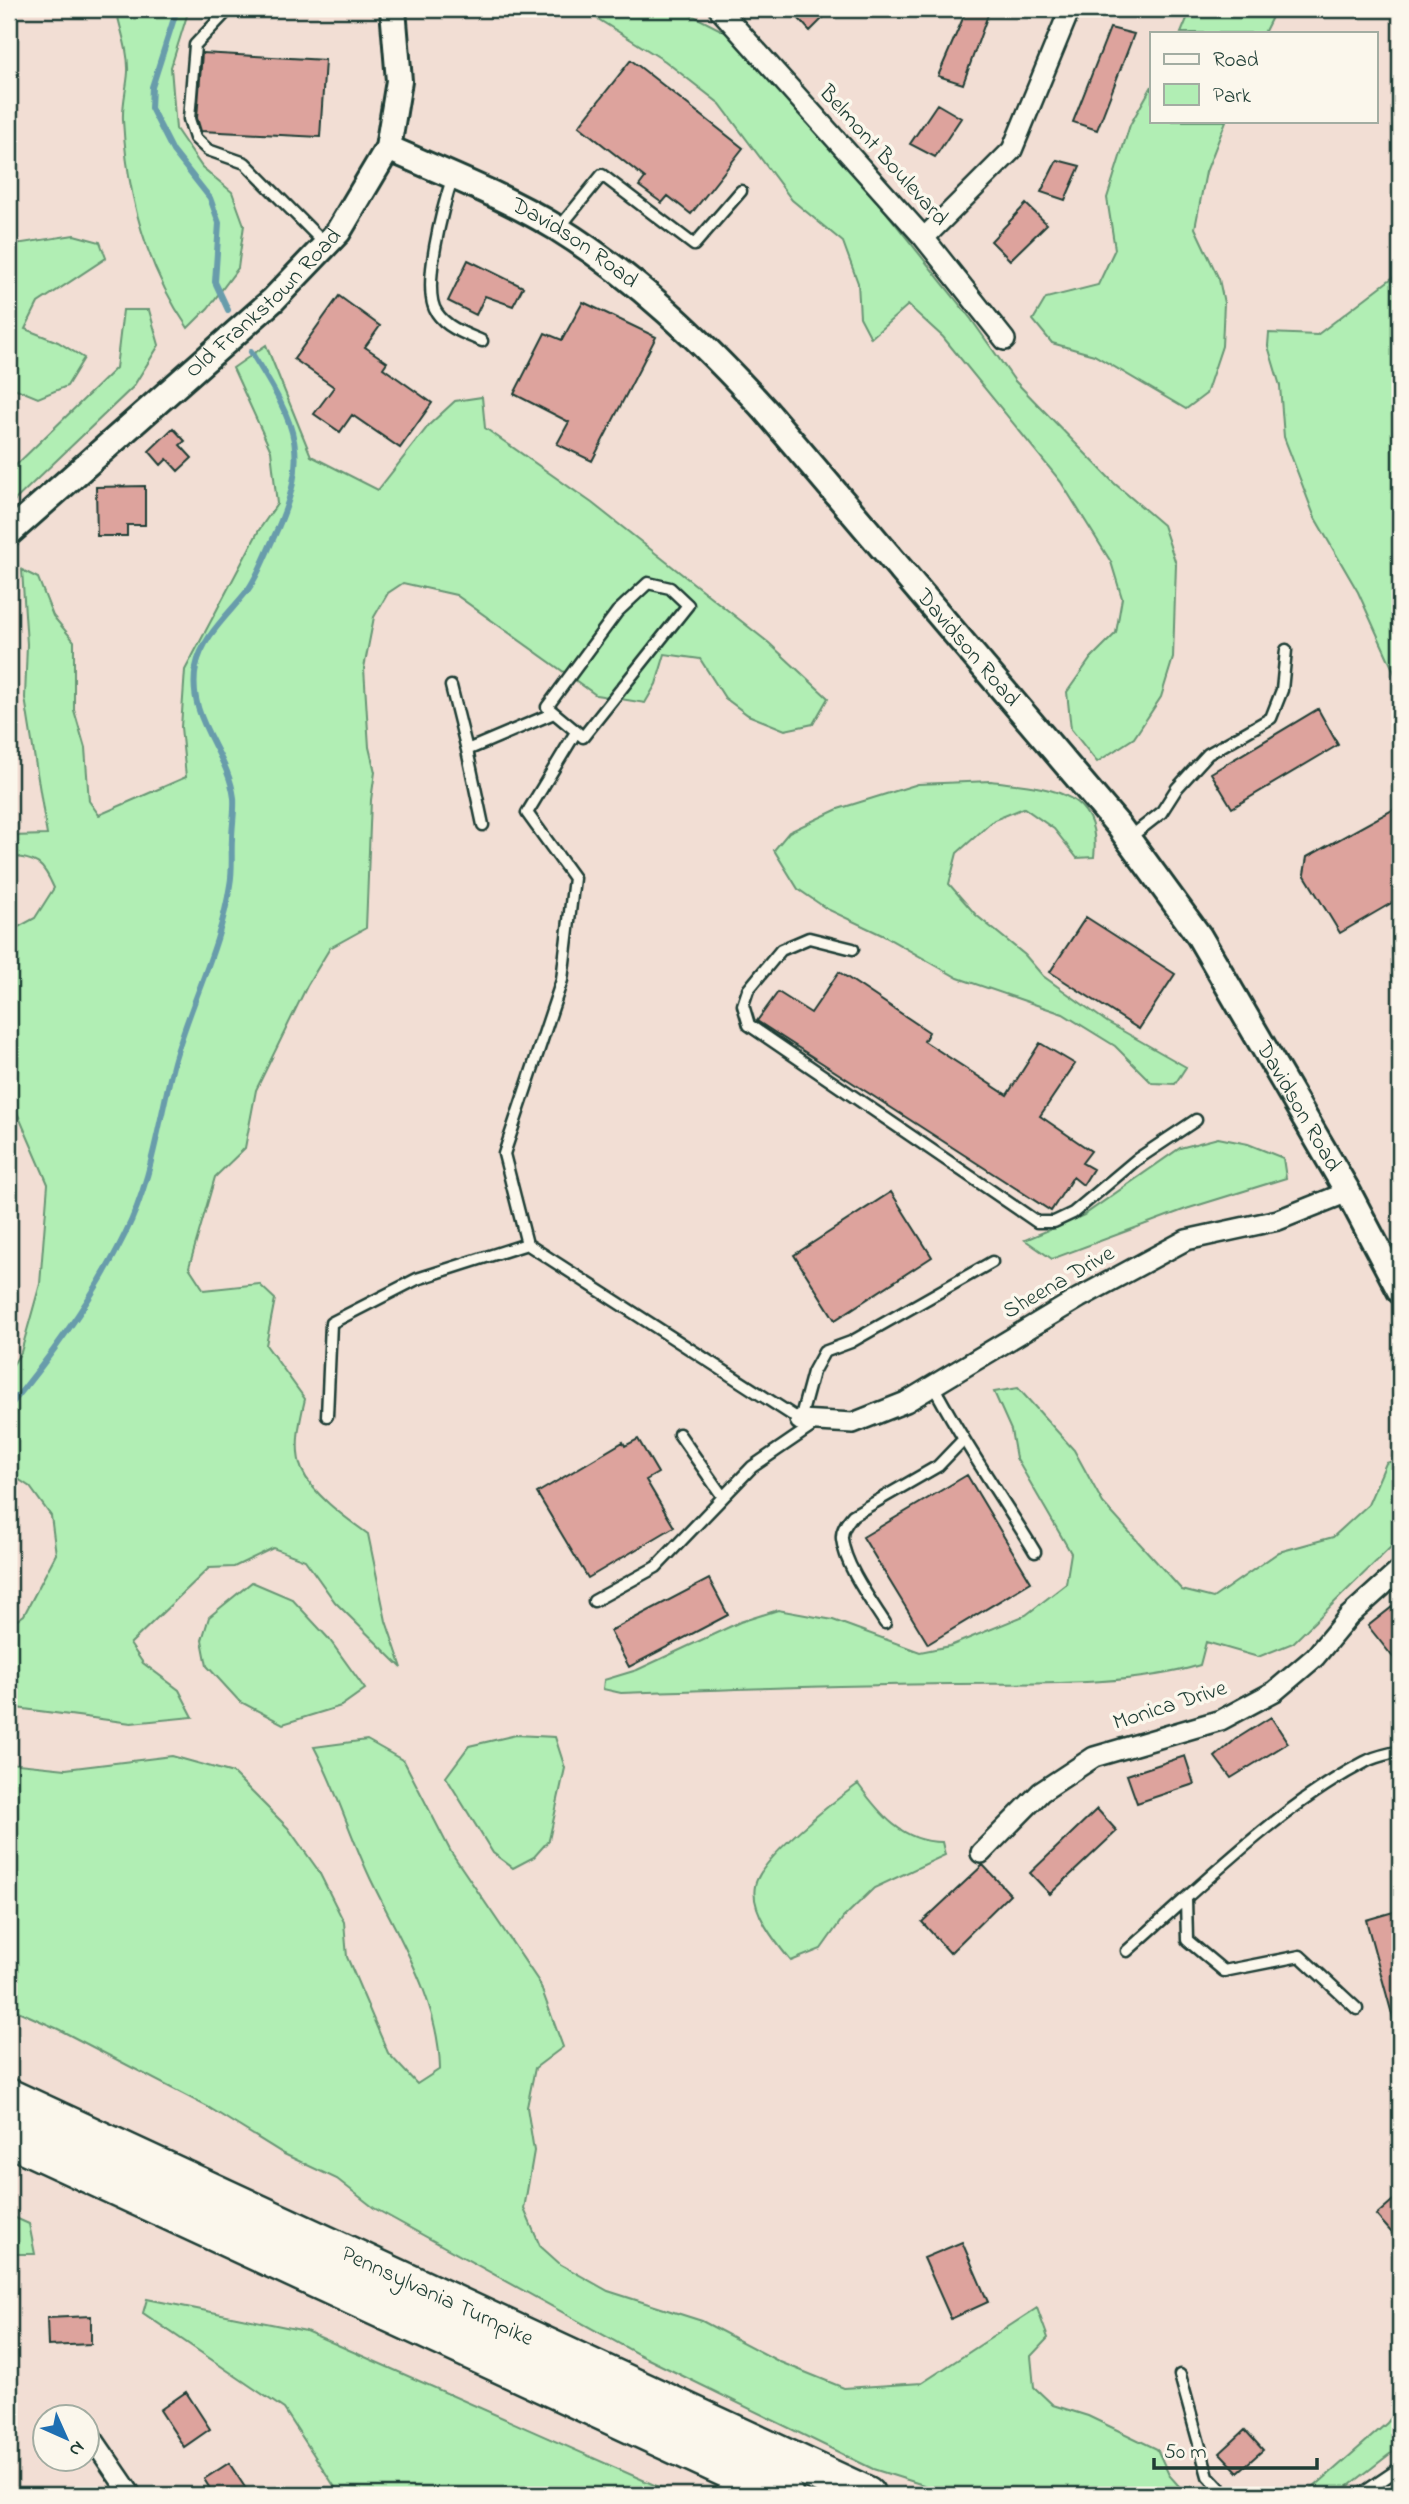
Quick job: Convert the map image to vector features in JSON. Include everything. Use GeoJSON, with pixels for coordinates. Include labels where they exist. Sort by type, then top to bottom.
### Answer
{"type":"FeatureCollection","features":[{"type":"Feature","properties":{"kind":"highway","name":"Pennsylvania Turnpike"},"geometry":{"type":"LineString","coordinates":[[9,2098],[866,2495]]}},
{"type":"Feature","properties":{"kind":"highway","name":"Pennsylvania Turnpike"},"geometry":{"type":"LineString","coordinates":[[9,2137],[784,2495]]}},
{"type":"Feature","properties":{"kind":"street","name":"Old Frankstown Road"},"geometry":{"type":"LineString","coordinates":[[9,533],[273,300],[338,232],[388,148],[398,81],[393,9]]}},
{"type":"Feature","properties":{"kind":"street","name":"Belmont Boulevard"},"geometry":{"type":"LineString","coordinates":[[719,9],[924,238],[1005,340]]}},
{"type":"Feature","properties":{"kind":"street"},"geometry":{"type":"LineString","coordinates":[[924,238],[1012,150],[1070,9]]}},
{"type":"Feature","properties":{"kind":"street","name":"Davidson Road"},"geometry":{"type":"LineString","coordinates":[[388,148],[453,176],[558,229],[651,297],[717,357],[826,481],[1128,839],[1199,936],[1399,1284]]}},
{"type":"Feature","properties":{"kind":"street","name":"Sheena Drive"},"geometry":{"type":"LineString","coordinates":[[809,1421],[853,1423],[906,1402],[1079,1297],[1186,1240],[1278,1220],[1348,1192]]}},
{"type":"Feature","properties":{"kind":"street","name":"Monica Drive"},"geometry":{"type":"LineString","coordinates":[[981,1853],[1041,1792],[1094,1757],[1221,1720],[1275,1691],[1315,1657],[1349,1616],[1400,1570]]}},
{"type":"Feature","properties":{"kind":"street"},"geometry":{"type":"LineString","coordinates":[[102,2453],[131,2495]]}},
{"type":"Feature","properties":{"kind":"lane"},"geometry":{"type":"LineString","coordinates":[[229,9],[195,45],[189,119],[195,138],[208,150],[245,163],[326,245]]}},
{"type":"Feature","properties":{"kind":"lane"},"geometry":{"type":"LineString","coordinates":[[558,229],[602,175],[694,245],[741,191]]}},
{"type":"Feature","properties":{"kind":"lane"},"geometry":{"type":"LineString","coordinates":[[453,176],[442,212],[432,265],[434,311],[447,325],[482,341]]}},
{"type":"Feature","properties":{"kind":"lane"},"geometry":{"type":"LineString","coordinates":[[648,583],[670,588],[688,605],[583,737],[554,713],[547,707],[617,612],[648,583]]}},
{"type":"Feature","properties":{"kind":"lane"},"geometry":{"type":"LineString","coordinates":[[1128,839],[1161,813],[1177,788],[1208,754],[1271,718],[1282,690],[1286,650]]}},
{"type":"Feature","properties":{"kind":"lane"},"geometry":{"type":"LineString","coordinates":[[451,685],[483,825]]}},
{"type":"Feature","properties":{"kind":"lane"},"geometry":{"type":"LineString","coordinates":[[467,750],[554,713]]}},
{"type":"Feature","properties":{"kind":"lane"},"geometry":{"type":"LineString","coordinates":[[576,732],[527,813],[574,878],[562,980],[504,1154],[527,1244],[809,1421]]}},
{"type":"Feature","properties":{"kind":"lane"},"geometry":{"type":"LineString","coordinates":[[853,949],[809,938],[781,950],[748,990],[743,1005],[749,1025],[1037,1222],[1054,1222],[1073,1213],[1136,1160],[1196,1120]]}},
{"type":"Feature","properties":{"kind":"lane"},"geometry":{"type":"LineString","coordinates":[[327,1416],[331,1323],[417,1279],[527,1244]]}},
{"type":"Feature","properties":{"kind":"lane"},"geometry":{"type":"LineString","coordinates":[[594,1601],[656,1567],[752,1467],[809,1421],[813,1372],[824,1352],[851,1342],[992,1262]]}},
{"type":"Feature","properties":{"kind":"lane"},"geometry":{"type":"LineString","coordinates":[[933,1385],[962,1441],[980,1462],[1035,1552]]}},
{"type":"Feature","properties":{"kind":"lane"},"geometry":{"type":"LineString","coordinates":[[678,1434],[723,1497]]}},
{"type":"Feature","properties":{"kind":"lane"},"geometry":{"type":"LineString","coordinates":[[885,1623],[855,1571],[842,1539],[845,1525],[853,1515],[938,1466],[962,1441]]}},
{"type":"Feature","properties":{"kind":"lane"},"geometry":{"type":"LineString","coordinates":[[1127,1951],[1255,1839],[1315,1794],[1366,1761],[1400,1751]]}},
{"type":"Feature","properties":{"kind":"lane"},"geometry":{"type":"LineString","coordinates":[[1186,1899],[1187,1940],[1224,1971],[1300,1956],[1357,2009]]}},
{"type":"Feature","properties":{"kind":"lane"},"geometry":{"type":"LineString","coordinates":[[1181,2375],[1208,2476],[1226,2495]]}},
{"type":"Feature","properties":{"kind":"lane"},"geometry":{"type":"LineString","coordinates":[[1360,2495],[1400,2468]]}},
{"type":"Feature","properties":{"kind":"green space"},"geometry":{"type":"Polygon","coordinates":[[[116,9],[189,9],[171,67],[176,129],[202,167],[232,192],[244,225],[238,268],[208,308],[188,328],[173,305],[150,255],[134,202],[123,120],[128,64],[116,9]]]}},
{"type":"Feature","properties":{"kind":"green space"},"geometry":{"type":"Polygon","coordinates":[[[582,9],[680,9],[727,33],[859,178],[971,319],[1015,381],[1114,483],[1163,525],[1176,564],[1173,658],[1161,697],[1134,738],[1097,762],[1071,729],[1067,692],[1091,658],[1116,633],[1122,598],[1111,562],[1061,482],[943,337],[908,305],[871,338],[860,317],[858,283],[843,242],[792,200],[720,104],[665,61],[582,9]]]}},
{"type":"Feature","properties":{"kind":"green space"},"geometry":{"type":"Polygon","coordinates":[[[1191,9],[1276,9],[1264,32],[1181,32],[1191,9]]]}},
{"type":"Feature","properties":{"kind":"green space"},"geometry":{"type":"Polygon","coordinates":[[[1150,90],[1150,122],[1226,122],[1206,172],[1195,228],[1219,279],[1224,303],[1222,346],[1206,394],[1186,409],[1094,355],[1052,343],[1033,320],[1046,298],[1098,285],[1115,249],[1107,198],[1130,125],[1150,90]]]}},
{"type":"Feature","properties":{"kind":"green space"},"geometry":{"type":"Polygon","coordinates":[[[74,235],[100,242],[106,258],[38,303],[25,329],[58,342],[84,358],[67,386],[38,398],[9,386],[9,245],[74,235]]]}},
{"type":"Feature","properties":{"kind":"green space"},"geometry":{"type":"Polygon","coordinates":[[[1400,272],[1400,685],[1358,592],[1315,518],[1284,437],[1280,386],[1268,346],[1269,333],[1317,335],[1400,272]]]}},
{"type":"Feature","properties":{"kind":"green space"},"geometry":{"type":"Polygon","coordinates":[[[123,310],[149,310],[159,345],[133,387],[9,506],[9,472],[116,368],[123,310]]]}},
{"type":"Feature","properties":{"kind":"green space"},"geometry":{"type":"Polygon","coordinates":[[[266,345],[311,456],[378,490],[429,425],[455,401],[482,397],[485,428],[592,503],[769,643],[828,698],[813,724],[785,730],[748,715],[725,698],[700,659],[665,654],[656,684],[645,703],[596,695],[456,595],[403,583],[388,593],[374,617],[364,668],[369,747],[375,772],[371,800],[366,928],[330,948],[307,986],[256,1090],[245,1148],[215,1177],[189,1267],[204,1290],[259,1284],[275,1299],[266,1345],[305,1399],[299,1425],[299,1462],[307,1479],[322,1497],[368,1534],[386,1621],[402,1668],[335,1602],[305,1560],[273,1548],[234,1567],[209,1568],[130,1644],[143,1663],[179,1690],[193,1717],[131,1723],[9,1707],[9,1626],[24,1615],[56,1554],[51,1516],[30,1487],[9,1473],[9,1371],[21,1352],[40,1284],[48,1184],[9,1094],[9,932],[35,918],[54,888],[38,863],[9,856],[10,836],[47,835],[25,698],[27,644],[22,570],[38,578],[53,616],[74,641],[74,710],[85,748],[89,801],[99,815],[186,777],[181,727],[185,670],[259,530],[277,504],[271,451],[233,368],[266,345]]]}},
{"type":"Feature","properties":{"kind":"green space"},"geometry":{"type":"Polygon","coordinates":[[[991,781],[1049,790],[1065,795],[1079,804],[1089,817],[1094,834],[1094,857],[1077,858],[1054,829],[1024,808],[994,820],[957,853],[949,884],[976,915],[1025,955],[1043,976],[1107,1022],[1186,1067],[1175,1084],[1152,1083],[1115,1046],[1063,1014],[958,978],[882,935],[827,909],[798,889],[774,850],[789,832],[838,809],[918,784],[991,781]]]}},
{"type":"Feature","properties":{"kind":"green space"},"geometry":{"type":"Polygon","coordinates":[[[1218,1138],[1248,1144],[1283,1158],[1286,1178],[1186,1209],[1052,1259],[1025,1240],[1084,1215],[1180,1148],[1218,1138]]]}},
{"type":"Feature","properties":{"kind":"green space"},"geometry":{"type":"Polygon","coordinates":[[[1018,1388],[1074,1450],[1103,1503],[1182,1590],[1213,1598],[1279,1552],[1333,1537],[1368,1505],[1386,1463],[1400,1459],[1400,1527],[1391,1547],[1293,1643],[1258,1657],[1206,1642],[1200,1665],[1173,1672],[1110,1680],[621,1693],[603,1689],[604,1680],[637,1670],[740,1622],[778,1610],[833,1620],[920,1652],[950,1646],[1026,1615],[1066,1584],[1071,1553],[1016,1458],[1011,1430],[994,1392],[1018,1388]]]}},
{"type":"Feature","properties":{"kind":"green space"},"geometry":{"type":"Polygon","coordinates":[[[252,1582],[292,1599],[329,1639],[365,1689],[341,1706],[283,1724],[239,1701],[207,1666],[202,1640],[209,1617],[252,1582]]]}},
{"type":"Feature","properties":{"kind":"green space"},"geometry":{"type":"Polygon","coordinates":[[[516,1735],[555,1737],[565,1768],[549,1840],[534,1857],[513,1868],[493,1853],[446,1777],[469,1746],[516,1735]]]}},
{"type":"Feature","properties":{"kind":"green space"},"geometry":{"type":"Polygon","coordinates":[[[367,1740],[404,1761],[451,1852],[539,1982],[563,2047],[535,2068],[527,2107],[534,2151],[524,2209],[540,2246],[560,2264],[608,2291],[702,2321],[780,2362],[844,2388],[922,2383],[1037,2308],[1048,2338],[1031,2356],[1034,2387],[1053,2405],[1088,2416],[1157,2449],[1169,2475],[1187,2495],[955,2495],[873,2469],[638,2354],[374,2208],[337,2179],[284,2154],[208,2107],[58,2029],[9,2007],[9,1763],[66,1769],[172,1756],[233,1773],[288,1828],[318,1870],[344,1922],[347,1957],[388,2053],[417,2084],[440,2069],[433,2019],[416,1971],[363,1863],[314,1747],[367,1740]]]}},
{"type":"Feature","properties":{"kind":"green space"},"geometry":{"type":"Polygon","coordinates":[[[858,1784],[893,1824],[915,1837],[942,1842],[945,1855],[874,1888],[843,1918],[821,1949],[791,1961],[760,1916],[754,1896],[755,1886],[760,1874],[783,1846],[858,1784]]]}},
{"type":"Feature","properties":{"kind":"green space"},"geometry":{"type":"Polygon","coordinates":[[[9,2215],[29,2224],[35,2254],[9,2254],[9,2215]]]}},
{"type":"Feature","properties":{"kind":"green space"},"geometry":{"type":"Polygon","coordinates":[[[147,2299],[306,2331],[677,2495],[340,2495],[284,2409],[143,2313],[147,2299]]]}},
{"type":"Feature","properties":{"kind":"green space"},"geometry":{"type":"Polygon","coordinates":[[[1400,2405],[1400,2446],[1337,2495],[1305,2495],[1387,2423],[1400,2405]]]}},
{"type":"Feature","properties":{"kind":"building"},"geometry":{"type":"Polygon","coordinates":[[[790,9],[832,9],[810,31],[790,9]]]}},
{"type":"Feature","properties":{"kind":"building"},"geometry":{"type":"Polygon","coordinates":[[[967,9],[990,9],[963,84],[938,76],[967,9]]]}},
{"type":"Feature","properties":{"kind":"building"},"geometry":{"type":"Polygon","coordinates":[[[1110,28],[1134,34],[1097,130],[1073,122],[1110,28]]]}},
{"type":"Feature","properties":{"kind":"building"},"geometry":{"type":"Polygon","coordinates":[[[202,53],[325,60],[320,137],[201,131],[197,118],[202,53]]]}},
{"type":"Feature","properties":{"kind":"building"},"geometry":{"type":"Polygon","coordinates":[[[631,60],[743,148],[691,214],[668,196],[662,203],[639,186],[645,178],[579,126],[631,60]]]}},
{"type":"Feature","properties":{"kind":"building"},"geometry":{"type":"Polygon","coordinates":[[[937,104],[961,118],[935,157],[910,144],[937,104]]]}},
{"type":"Feature","properties":{"kind":"building"},"geometry":{"type":"Polygon","coordinates":[[[1057,160],[1080,166],[1065,200],[1041,192],[1057,160]]]}},
{"type":"Feature","properties":{"kind":"building"},"geometry":{"type":"Polygon","coordinates":[[[1026,204],[1047,224],[1010,260],[991,241],[1026,204]]]}},
{"type":"Feature","properties":{"kind":"building"},"geometry":{"type":"Polygon","coordinates":[[[468,260],[523,287],[513,306],[485,296],[476,315],[448,301],[468,260]]]}},
{"type":"Feature","properties":{"kind":"building"},"geometry":{"type":"Polygon","coordinates":[[[339,296],[380,326],[365,347],[387,362],[383,368],[432,403],[400,448],[352,415],[340,432],[314,414],[334,387],[294,359],[339,296]]]}},
{"type":"Feature","properties":{"kind":"building"},"geometry":{"type":"Polygon","coordinates":[[[583,302],[656,337],[592,461],[557,444],[569,422],[514,394],[545,333],[562,340],[583,302]]]}},
{"type":"Feature","properties":{"kind":"building"},"geometry":{"type":"Polygon","coordinates":[[[173,428],[185,441],[180,445],[192,458],[178,471],[167,459],[161,465],[149,451],[173,428]]]}},
{"type":"Feature","properties":{"kind":"building"},"geometry":{"type":"Polygon","coordinates":[[[145,486],[145,525],[127,525],[127,536],[97,536],[96,487],[145,486]]]}},
{"type":"Feature","properties":{"kind":"building"},"geometry":{"type":"Polygon","coordinates":[[[1318,709],[1338,745],[1232,808],[1211,773],[1318,709]]]}},
{"type":"Feature","properties":{"kind":"building"},"geometry":{"type":"Polygon","coordinates":[[[1394,809],[1400,820],[1400,898],[1340,933],[1304,874],[1307,857],[1394,809]]]}},
{"type":"Feature","properties":{"kind":"building"},"geometry":{"type":"Polygon","coordinates":[[[1086,917],[1175,974],[1139,1029],[1050,972],[1086,917]]]}},
{"type":"Feature","properties":{"kind":"building"},"geometry":{"type":"Polygon","coordinates":[[[839,972],[929,1032],[924,1041],[1007,1095],[1040,1043],[1075,1064],[1040,1116],[1091,1151],[1082,1163],[1093,1169],[1083,1185],[1073,1177],[1051,1211],[757,1021],[778,992],[811,1013],[839,972]]]}},
{"type":"Feature","properties":{"kind":"building"},"geometry":{"type":"Polygon","coordinates":[[[891,1192],[932,1257],[835,1320],[794,1255],[891,1192]]]}},
{"type":"Feature","properties":{"kind":"building"},"geometry":{"type":"Polygon","coordinates":[[[638,1439],[658,1473],[646,1480],[674,1527],[588,1578],[537,1493],[623,1442],[625,1446],[638,1439]]]}},
{"type":"Feature","properties":{"kind":"building"},"geometry":{"type":"Polygon","coordinates":[[[967,1475],[1031,1582],[928,1644],[863,1537],[967,1475]]]}},
{"type":"Feature","properties":{"kind":"building"},"geometry":{"type":"Polygon","coordinates":[[[709,1579],[728,1615],[629,1667],[610,1631],[709,1579]]]}},
{"type":"Feature","properties":{"kind":"building"},"geometry":{"type":"Polygon","coordinates":[[[1392,1607],[1400,1618],[1400,1666],[1368,1626],[1392,1607]]]}},
{"type":"Feature","properties":{"kind":"building"},"geometry":{"type":"Polygon","coordinates":[[[1271,1717],[1288,1743],[1231,1778],[1215,1757],[1236,1739],[1271,1717]]]}},
{"type":"Feature","properties":{"kind":"building"},"geometry":{"type":"Polygon","coordinates":[[[1185,1756],[1194,1784],[1137,1803],[1127,1775],[1185,1756]]]}},
{"type":"Feature","properties":{"kind":"building"},"geometry":{"type":"Polygon","coordinates":[[[1097,1809],[1117,1831],[1050,1894],[1030,1873],[1097,1809]]]}},
{"type":"Feature","properties":{"kind":"building"},"geometry":{"type":"Polygon","coordinates":[[[983,1865],[1010,1894],[950,1953],[922,1922],[983,1865]]]}},
{"type":"Feature","properties":{"kind":"building"},"geometry":{"type":"Polygon","coordinates":[[[1400,1910],[1400,2024],[1395,2025],[1366,1920],[1400,1910]]]}},
{"type":"Feature","properties":{"kind":"building"},"geometry":{"type":"Polygon","coordinates":[[[1400,2194],[1400,2242],[1376,2215],[1400,2194]]]}},
{"type":"Feature","properties":{"kind":"building"},"geometry":{"type":"Polygon","coordinates":[[[962,2242],[988,2302],[951,2319],[924,2258],[962,2242]]]}},
{"type":"Feature","properties":{"kind":"building"},"geometry":{"type":"Polygon","coordinates":[[[91,2316],[91,2344],[48,2346],[47,2318],[91,2316]]]}},
{"type":"Feature","properties":{"kind":"building"},"geometry":{"type":"Polygon","coordinates":[[[186,2392],[210,2429],[184,2447],[160,2410],[186,2392]]]}},
{"type":"Feature","properties":{"kind":"building"},"geometry":{"type":"Polygon","coordinates":[[[1245,2430],[1263,2450],[1238,2472],[1220,2453],[1245,2430]]]}},
{"type":"Feature","properties":{"kind":"building"},"geometry":{"type":"Polygon","coordinates":[[[229,2463],[250,2495],[214,2495],[204,2479],[229,2463]]]}},
{"type":"Feature","properties":{"kind":"waterway"},"geometry":{"type":"LineString","coordinates":[[177,9],[152,87],[151,108],[173,151],[210,198],[219,223],[215,282],[228,310]]}},
{"type":"Feature","properties":{"kind":"waterway"},"geometry":{"type":"LineString","coordinates":[[9,1407],[57,1346],[86,1302],[113,1257],[134,1214],[148,1171],[174,1062],[226,908],[231,874],[234,798],[224,765],[197,703],[196,667],[210,636],[247,591],[258,572],[285,510],[296,463],[289,422],[280,401],[251,352]]}}]}
